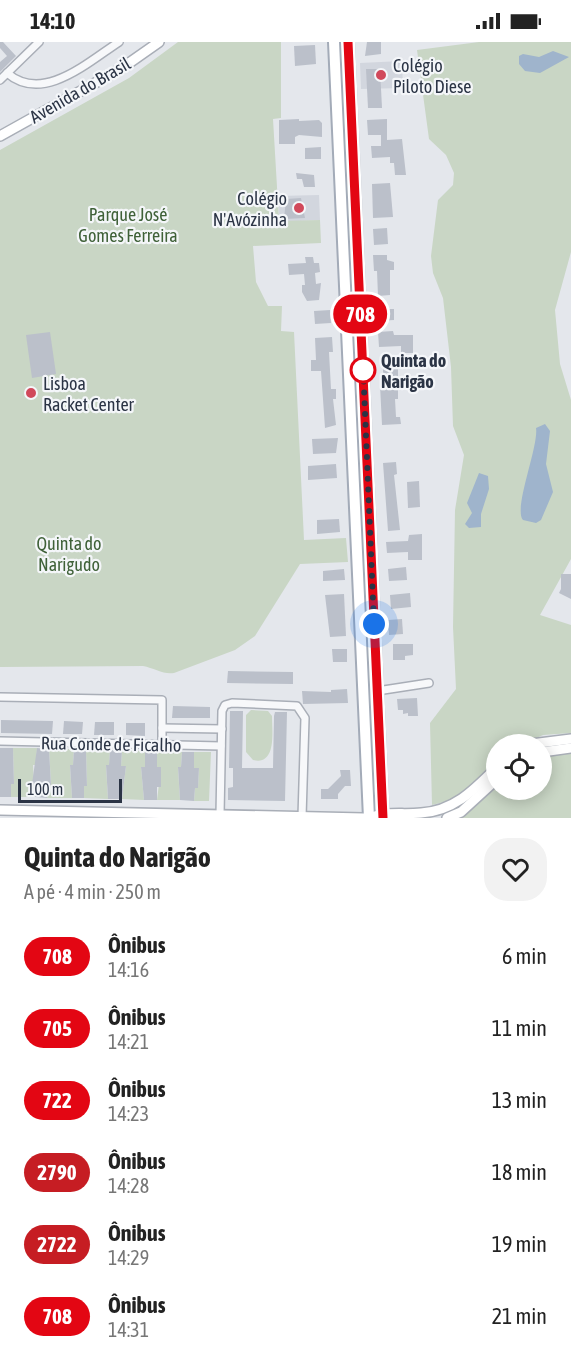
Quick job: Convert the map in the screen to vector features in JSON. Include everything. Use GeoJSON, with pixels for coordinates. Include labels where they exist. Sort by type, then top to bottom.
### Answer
{"type":"FeatureCollection","features":[{"type":"Feature","properties":{"kind":"main road"},"geometry":{"type":"LineString","coordinates":[[334,42],[369,818]]}},
{"type":"Feature","properties":{"kind":"main road"},"geometry":{"type":"LineString","coordinates":[[348,42],[383,815]]}},
{"type":"Feature","properties":{"kind":"main road"},"geometry":{"type":"LineString","coordinates":[[350,389],[364,388]]}},
{"type":"Feature","properties":{"kind":"main road"},"geometry":{"type":"LineString","coordinates":[[350,404],[364,403]]}},
{"type":"Feature","properties":{"kind":"street"},"geometry":{"type":"LineString","coordinates":[[0,80],[39,42]]}},
{"type":"Feature","properties":{"kind":"street"},"geometry":{"type":"LineString","coordinates":[[7,73],[17,81],[28,84],[49,84],[118,42]]}},
{"type":"Feature","properties":{"kind":"street","name":"Avenida do Brasil"},"geometry":{"type":"LineString","coordinates":[[0,136],[122,68],[159,42]]}},
{"type":"Feature","properties":{"kind":"street"},"geometry":{"type":"LineString","coordinates":[[377,691],[429,683]]}},
{"type":"Feature","properties":{"kind":"street"},"geometry":{"type":"LineString","coordinates":[[0,697],[162,700],[162,745]]}},
{"type":"Feature","properties":{"kind":"street"},"geometry":{"type":"LineString","coordinates":[[220,815],[221,746],[225,705],[297,706],[305,718],[302,817]]}},
{"type":"Feature","properties":{"kind":"street","name":"Rua Conde de Ficalho"},"geometry":{"type":"LineString","coordinates":[[162,728],[222,729]]}},
{"type":"Feature","properties":{"kind":"street"},"geometry":{"type":"LineString","coordinates":[[552,740],[571,740]]}},
{"type":"Feature","properties":{"kind":"street","name":"Rua Conde de Ficalho"},"geometry":{"type":"LineString","coordinates":[[0,741],[221,746]]}},
{"type":"Feature","properties":{"kind":"street"},"geometry":{"type":"LineString","coordinates":[[552,751],[571,748]]}},
{"type":"Feature","properties":{"kind":"street"},"geometry":{"type":"LineString","coordinates":[[369,818],[446,808],[474,791],[486,778]]}},
{"type":"Feature","properties":{"kind":"street"},"geometry":{"type":"LineString","coordinates":[[447,818],[461,812],[486,789]]}},
{"type":"Feature","properties":{"kind":"street"},"geometry":{"type":"LineString","coordinates":[[0,810],[364,818]]}},
{"type":"Feature","properties":{"kind":"shaded area","name":"Colégio Piloto Diese"},"geometry":{"type":"Polygon","coordinates":[[[402,61],[403,88],[361,89],[360,63],[402,61]]]}},
{"type":"Feature","properties":{"kind":"shaded area","name":"Colégio N'Avózinha"},"geometry":{"type":"Polygon","coordinates":[[[319,195],[320,220],[279,222],[278,196],[319,195]]]}},
{"type":"Feature","properties":{"kind":"green space","name":"Parque José Gomes Ferreira"},"geometry":{"type":"Polygon","coordinates":[[[178,42],[281,42],[281,118],[273,119],[279,221],[320,220],[321,243],[253,246],[256,282],[268,306],[282,306],[281,331],[294,332],[304,540],[346,538],[348,562],[300,564],[255,636],[235,650],[174,673],[143,666],[0,667],[0,150],[129,78],[178,42]]]}},
{"type":"Feature","properties":{"kind":"green space"},"geometry":{"type":"Polygon","coordinates":[[[339,42],[343,42],[357,355],[353,347],[339,42]]]}},
{"type":"Feature","properties":{"kind":"green space"},"geometry":{"type":"Polygon","coordinates":[[[479,42],[571,42],[571,252],[555,310],[560,364],[571,400],[571,559],[540,615],[571,625],[571,733],[486,734],[486,773],[455,799],[432,805],[430,723],[456,689],[453,627],[455,510],[464,455],[453,426],[451,367],[443,298],[433,273],[431,256],[438,200],[453,185],[454,173],[446,155],[429,139],[417,50],[479,42]]]}},
{"type":"Feature","properties":{"kind":"green space"},"geometry":{"type":"Polygon","coordinates":[[[357,438],[361,447],[377,789],[373,789],[357,438]]]}},
{"type":"Feature","properties":{"kind":"green space"},"geometry":{"type":"Polygon","coordinates":[[[251,710],[268,711],[272,716],[272,746],[270,753],[261,760],[253,760],[246,752],[246,715],[251,710]]]}},
{"type":"Feature","properties":{"kind":"green space"},"geometry":{"type":"Polygon","coordinates":[[[13,748],[37,748],[36,765],[33,765],[35,797],[11,797],[11,784],[14,784],[13,748]]]}},
{"type":"Feature","properties":{"kind":"green space"},"geometry":{"type":"Polygon","coordinates":[[[49,749],[74,749],[73,765],[70,766],[72,798],[47,798],[48,785],[51,784],[49,749]]]}},
{"type":"Feature","properties":{"kind":"green space"},"geometry":{"type":"Polygon","coordinates":[[[86,750],[110,750],[109,766],[106,766],[108,799],[84,798],[84,786],[87,785],[86,750]]]}},
{"type":"Feature","properties":{"kind":"green space"},"geometry":{"type":"Polygon","coordinates":[[[122,750],[145,751],[145,767],[141,767],[144,800],[122,799],[126,766],[121,766],[122,750]]]}},
{"type":"Feature","properties":{"kind":"green space"},"geometry":{"type":"Polygon","coordinates":[[[157,751],[182,752],[181,767],[178,768],[180,800],[157,800],[161,768],[157,767],[157,751]]]}},
{"type":"Feature","properties":{"kind":"green space"},"geometry":{"type":"Polygon","coordinates":[[[194,752],[211,752],[209,801],[194,801],[195,788],[198,787],[199,768],[194,768],[194,752]]]}},
{"type":"Feature","properties":{"kind":"green space"},"geometry":{"type":"Polygon","coordinates":[[[552,754],[571,754],[571,818],[461,818],[486,797],[486,800],[552,800],[552,754]]]}},
{"type":"Feature","properties":{"kind":"water"},"geometry":{"type":"Polygon","coordinates":[[[553,51],[569,57],[540,73],[525,71],[519,64],[519,56],[523,54],[539,57],[553,51]]]}},
{"type":"Feature","properties":{"kind":"water"},"geometry":{"type":"Polygon","coordinates":[[[545,424],[550,431],[546,464],[553,492],[541,520],[536,523],[523,520],[521,504],[534,448],[536,428],[545,424]]]}},
{"type":"Feature","properties":{"kind":"water"},"geometry":{"type":"Polygon","coordinates":[[[479,473],[488,476],[489,489],[481,514],[481,527],[469,528],[465,524],[472,513],[467,503],[479,473]]]}},
{"type":"Feature","properties":{"kind":"building"},"geometry":{"type":"Polygon","coordinates":[[[0,42],[3,42],[16,56],[0,72],[0,62],[7,56],[0,48],[0,42]]]}},
{"type":"Feature","properties":{"kind":"building"},"geometry":{"type":"Polygon","coordinates":[[[367,42],[381,42],[381,54],[365,56],[367,42]]]}},
{"type":"Feature","properties":{"kind":"building"},"geometry":{"type":"Polygon","coordinates":[[[315,45],[316,64],[295,66],[294,46],[315,45]]]}},
{"type":"Feature","properties":{"kind":"building"},"geometry":{"type":"Polygon","coordinates":[[[366,69],[380,69],[382,108],[368,108],[366,69]]]}},
{"type":"Feature","properties":{"kind":"building"},"geometry":{"type":"Polygon","coordinates":[[[299,119],[299,121],[319,120],[322,123],[322,137],[299,135],[295,137],[295,144],[279,144],[279,120],[299,119]]]}},
{"type":"Feature","properties":{"kind":"building"},"geometry":{"type":"Polygon","coordinates":[[[387,119],[387,140],[402,139],[406,175],[395,175],[394,163],[390,163],[390,157],[372,158],[371,146],[381,146],[381,135],[368,135],[367,120],[387,119]]]}},
{"type":"Feature","properties":{"kind":"building"},"geometry":{"type":"Polygon","coordinates":[[[321,147],[321,159],[305,159],[305,148],[321,147]]]}},
{"type":"Feature","properties":{"kind":"building"},"geometry":{"type":"Polygon","coordinates":[[[296,173],[314,175],[315,187],[304,187],[302,179],[297,179],[296,173]]]}},
{"type":"Feature","properties":{"kind":"building"},"geometry":{"type":"Polygon","coordinates":[[[390,183],[393,217],[373,218],[372,184],[390,183]]]}},
{"type":"Feature","properties":{"kind":"building"},"geometry":{"type":"Polygon","coordinates":[[[301,198],[305,218],[284,219],[286,199],[301,198]]]}},
{"type":"Feature","properties":{"kind":"building"},"geometry":{"type":"Polygon","coordinates":[[[387,228],[388,244],[374,245],[373,229],[387,228]]]}},
{"type":"Feature","properties":{"kind":"building"},"geometry":{"type":"Polygon","coordinates":[[[373,255],[387,255],[387,260],[394,262],[394,270],[390,270],[390,295],[378,296],[377,271],[374,271],[373,255]]]}},
{"type":"Feature","properties":{"kind":"building"},"geometry":{"type":"Polygon","coordinates":[[[305,257],[313,257],[314,263],[319,263],[320,272],[315,273],[316,284],[321,283],[319,300],[307,301],[302,292],[302,285],[305,285],[304,274],[289,275],[288,264],[306,263],[305,257]]]}},
{"type":"Feature","properties":{"kind":"building"},"geometry":{"type":"Polygon","coordinates":[[[377,309],[394,309],[394,320],[378,321],[377,309]]]}},
{"type":"Feature","properties":{"kind":"building"},"geometry":{"type":"Polygon","coordinates":[[[330,310],[331,323],[315,324],[314,311],[330,310]]]}},
{"type":"Feature","properties":{"kind":"building"},"geometry":{"type":"Polygon","coordinates":[[[393,331],[394,335],[413,335],[413,353],[401,353],[401,346],[379,347],[378,332],[393,331]]]}},
{"type":"Feature","properties":{"kind":"building"},"geometry":{"type":"Polygon","coordinates":[[[50,332],[56,374],[32,378],[26,335],[50,332]]]}},
{"type":"Feature","properties":{"kind":"building"},"geometry":{"type":"Polygon","coordinates":[[[332,337],[333,352],[329,352],[331,389],[336,389],[336,399],[333,399],[336,425],[325,428],[321,371],[311,371],[311,360],[316,360],[315,338],[332,337]]]}},
{"type":"Feature","properties":{"kind":"building"},"geometry":{"type":"Polygon","coordinates":[[[383,358],[398,358],[398,399],[395,399],[396,417],[400,417],[401,424],[382,425],[380,385],[383,385],[383,358]]]}},
{"type":"Feature","properties":{"kind":"building"},"geometry":{"type":"Polygon","coordinates":[[[338,438],[336,453],[313,454],[312,439],[338,438]]]}},
{"type":"Feature","properties":{"kind":"building"},"geometry":{"type":"Polygon","coordinates":[[[396,462],[397,474],[394,475],[400,530],[388,531],[383,463],[396,462]]]}},
{"type":"Feature","properties":{"kind":"building"},"geometry":{"type":"Polygon","coordinates":[[[336,464],[337,478],[308,480],[308,466],[336,464]]]}},
{"type":"Feature","properties":{"kind":"building"},"geometry":{"type":"Polygon","coordinates":[[[419,481],[420,507],[408,508],[407,482],[419,481]]]}},
{"type":"Feature","properties":{"kind":"building"},"geometry":{"type":"Polygon","coordinates":[[[339,519],[340,532],[317,534],[317,520],[339,519]]]}},
{"type":"Feature","properties":{"kind":"building"},"geometry":{"type":"Polygon","coordinates":[[[422,534],[422,560],[408,560],[408,552],[387,553],[386,542],[408,541],[409,535],[422,534]]]}},
{"type":"Feature","properties":{"kind":"building"},"geometry":{"type":"Polygon","coordinates":[[[406,567],[407,580],[389,581],[388,569],[406,567]]]}},
{"type":"Feature","properties":{"kind":"building"},"geometry":{"type":"Polygon","coordinates":[[[344,569],[345,580],[323,581],[323,571],[344,569]]]}},
{"type":"Feature","properties":{"kind":"building"},"geometry":{"type":"Polygon","coordinates":[[[561,574],[571,574],[571,599],[559,593],[561,574]]]}},
{"type":"Feature","properties":{"kind":"building"},"geometry":{"type":"Polygon","coordinates":[[[410,593],[411,607],[391,609],[390,595],[410,593]]]}},
{"type":"Feature","properties":{"kind":"building"},"geometry":{"type":"Polygon","coordinates":[[[344,594],[346,636],[330,637],[325,595],[344,594]]]}},
{"type":"Feature","properties":{"kind":"building"},"geometry":{"type":"Polygon","coordinates":[[[402,619],[403,634],[389,635],[388,620],[402,619]]]}},
{"type":"Feature","properties":{"kind":"building"},"geometry":{"type":"Polygon","coordinates":[[[393,644],[413,644],[413,655],[405,656],[405,660],[393,660],[393,644]]]}},
{"type":"Feature","properties":{"kind":"building"},"geometry":{"type":"Polygon","coordinates":[[[332,649],[347,649],[347,662],[333,662],[332,649]]]}},
{"type":"Feature","properties":{"kind":"building"},"geometry":{"type":"Polygon","coordinates":[[[228,671],[293,672],[293,684],[227,683],[228,671]]]}},
{"type":"Feature","properties":{"kind":"building"},"geometry":{"type":"Polygon","coordinates":[[[347,689],[348,703],[303,704],[302,691],[331,692],[331,690],[347,689]]]}},
{"type":"Feature","properties":{"kind":"building"},"geometry":{"type":"Polygon","coordinates":[[[417,698],[418,716],[408,716],[408,713],[403,714],[403,710],[398,710],[397,699],[417,698]]]}},
{"type":"Feature","properties":{"kind":"building"},"geometry":{"type":"Polygon","coordinates":[[[173,706],[210,707],[210,718],[172,718],[173,706]]]}},
{"type":"Feature","properties":{"kind":"building"},"geometry":{"type":"Polygon","coordinates":[[[230,711],[243,711],[242,768],[273,768],[275,712],[287,712],[285,801],[228,800],[228,788],[233,787],[233,768],[229,768],[230,711]]]}},
{"type":"Feature","properties":{"kind":"building"},"geometry":{"type":"Polygon","coordinates":[[[1,720],[53,721],[52,734],[1,733],[1,720]]]}},
{"type":"Feature","properties":{"kind":"building"},"geometry":{"type":"Polygon","coordinates":[[[64,721],[83,722],[82,734],[63,734],[64,721]]]}},
{"type":"Feature","properties":{"kind":"building"},"geometry":{"type":"Polygon","coordinates":[[[95,722],[114,722],[114,735],[94,735],[95,722]]]}},
{"type":"Feature","properties":{"kind":"building"},"geometry":{"type":"Polygon","coordinates":[[[126,723],[145,723],[145,736],[126,735],[126,723]]]}},
{"type":"Feature","properties":{"kind":"building"},"geometry":{"type":"Polygon","coordinates":[[[0,748],[13,748],[14,784],[11,784],[11,797],[0,797],[0,748]]]}},
{"type":"Feature","properties":{"kind":"building"},"geometry":{"type":"Polygon","coordinates":[[[37,748],[49,749],[51,785],[48,785],[47,798],[35,797],[35,784],[32,784],[37,748]]]}},
{"type":"Feature","properties":{"kind":"building"},"geometry":{"type":"Polygon","coordinates":[[[74,749],[86,750],[87,786],[84,786],[84,798],[72,798],[70,765],[73,765],[74,749]]]}},
{"type":"Feature","properties":{"kind":"building"},"geometry":{"type":"Polygon","coordinates":[[[110,750],[122,750],[121,766],[126,766],[122,799],[108,799],[106,765],[109,765],[110,750]]]}},
{"type":"Feature","properties":{"kind":"building"},"geometry":{"type":"Polygon","coordinates":[[[145,751],[157,751],[157,767],[161,767],[161,787],[157,787],[157,800],[144,800],[141,767],[145,767],[145,751]]]}},
{"type":"Feature","properties":{"kind":"building"},"geometry":{"type":"Polygon","coordinates":[[[182,752],[194,752],[194,768],[199,768],[198,788],[195,788],[194,801],[180,800],[178,767],[181,767],[182,752]]]}},
{"type":"Feature","properties":{"kind":"building"},"geometry":{"type":"Polygon","coordinates":[[[340,770],[350,770],[351,786],[345,786],[338,794],[338,799],[321,799],[321,789],[328,789],[341,776],[340,770]]]}},
{"type":"Feature","properties":{"kind":"bus line","name":"708"},"geometry":{"type":"LineString","coordinates":[[348,42],[383,818]]}},
{"type":"Feature","properties":{"kind":"place","name":"Colégio Piloto Diese"},"geometry":{"type":"Point","coordinates":[381,75]}},
{"type":"Feature","properties":{"kind":"place","name":"Colégio N'Avózinha"},"geometry":{"type":"Point","coordinates":[299,208]}},
{"type":"Feature","properties":{"kind":"place","name":"Quinta do Narigão"},"geometry":{"type":"Point","coordinates":[363,370]}},
{"type":"Feature","properties":{"kind":"place","name":"Lisboa Racket Center"},"geometry":{"type":"Point","coordinates":[31,393]}},
{"type":"Feature","properties":{"kind":"route"},"geometry":{"type":"LineString","coordinates":[[363,370],[363,365],[374,624]]}},
{"type":"Feature","properties":{"kind":"park label","name":"Quinta do Narigudo"},"geometry":{"type":"Point","coordinates":[69,553]}}]}
